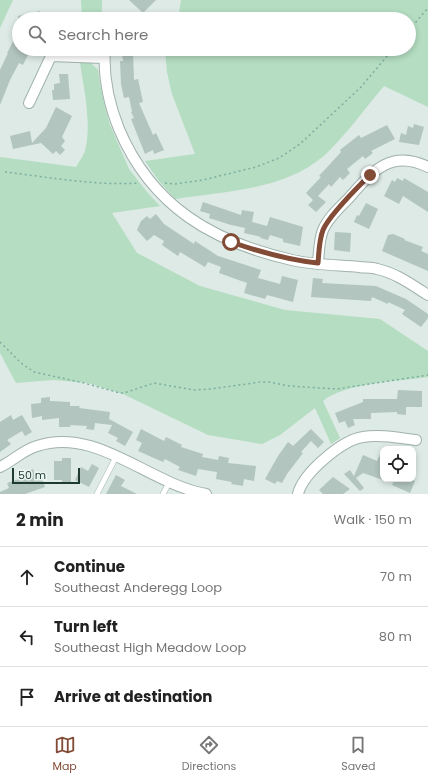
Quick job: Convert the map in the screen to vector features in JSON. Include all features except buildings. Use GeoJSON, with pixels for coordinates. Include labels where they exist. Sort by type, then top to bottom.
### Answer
{"type":"FeatureCollection","features":[{"type":"Feature","properties":{"kind":"street"},"geometry":{"type":"LineString","coordinates":[[30,103],[52,56]]}},
{"type":"Feature","properties":{"kind":"street"},"geometry":{"type":"LineString","coordinates":[[105,56],[108,93],[123,139],[150,183],[168,202],[188,217],[209,231],[231,242],[256,251],[294,261],[376,269],[395,275],[427,293]]}},
{"type":"Feature","properties":{"kind":"street"},"geometry":{"type":"LineString","coordinates":[[318,263],[323,229],[332,216],[374,170],[386,164],[401,160],[415,161],[428,167]]}},
{"type":"Feature","properties":{"kind":"street"},"geometry":{"type":"LineString","coordinates":[[298,494],[306,478],[316,466],[330,454],[355,439],[371,436],[416,440]]}},
{"type":"Feature","properties":{"kind":"street"},"geometry":{"type":"LineString","coordinates":[[0,467],[30,448],[47,443],[73,442],[88,444],[169,483],[184,489],[206,494]]}},
{"type":"Feature","properties":{"kind":"lane"},"geometry":{"type":"LineString","coordinates":[[97,494],[116,457]]}},
{"type":"Feature","properties":{"kind":"lane"},"geometry":{"type":"LineString","coordinates":[[163,494],[169,483]]}},
{"type":"Feature","properties":{"kind":"path"},"geometry":{"type":"LineString","coordinates":[[416,22],[428,8]]}},
{"type":"Feature","properties":{"kind":"path"},"geometry":{"type":"LineString","coordinates":[[5,172],[115,184],[175,184],[203,180],[256,168],[279,158],[300,144],[361,87],[387,56]]}},
{"type":"Feature","properties":{"kind":"path"},"geometry":{"type":"LineString","coordinates":[[0,342],[21,363],[34,372],[120,393],[157,383],[194,390],[265,382],[289,386],[337,389],[428,375]]}},
{"type":"Feature","properties":{"kind":"green space"},"geometry":{"type":"Polygon","coordinates":[[[0,0],[13,0],[0,28],[0,0]]]}},
{"type":"Feature","properties":{"kind":"green space"},"geometry":{"type":"Polygon","coordinates":[[[81,0],[102,0],[102,12],[82,12],[81,0]]]}},
{"type":"Feature","properties":{"kind":"green space"},"geometry":{"type":"Polygon","coordinates":[[[181,0],[428,0],[428,107],[384,86],[329,151],[313,164],[296,174],[257,187],[175,199],[159,181],[145,161],[195,154],[172,94],[167,72],[166,56],[416,56],[416,12],[179,12],[181,0]]]}},
{"type":"Feature","properties":{"kind":"green space"},"geometry":{"type":"Polygon","coordinates":[[[90,62],[98,70],[110,125],[129,169],[160,206],[112,213],[137,253],[200,286],[285,310],[380,319],[428,351],[428,377],[373,384],[344,390],[323,401],[340,438],[331,444],[315,408],[280,435],[262,444],[208,435],[123,394],[88,383],[53,380],[16,383],[0,353],[0,157],[76,167],[85,151],[88,130],[87,107],[80,63],[90,62]]]}},
{"type":"Feature","properties":{"kind":"route"},"geometry":{"type":"LineString","coordinates":[[231,242],[256,251],[294,261],[318,263],[323,229],[332,216],[370,175]]}}]}
